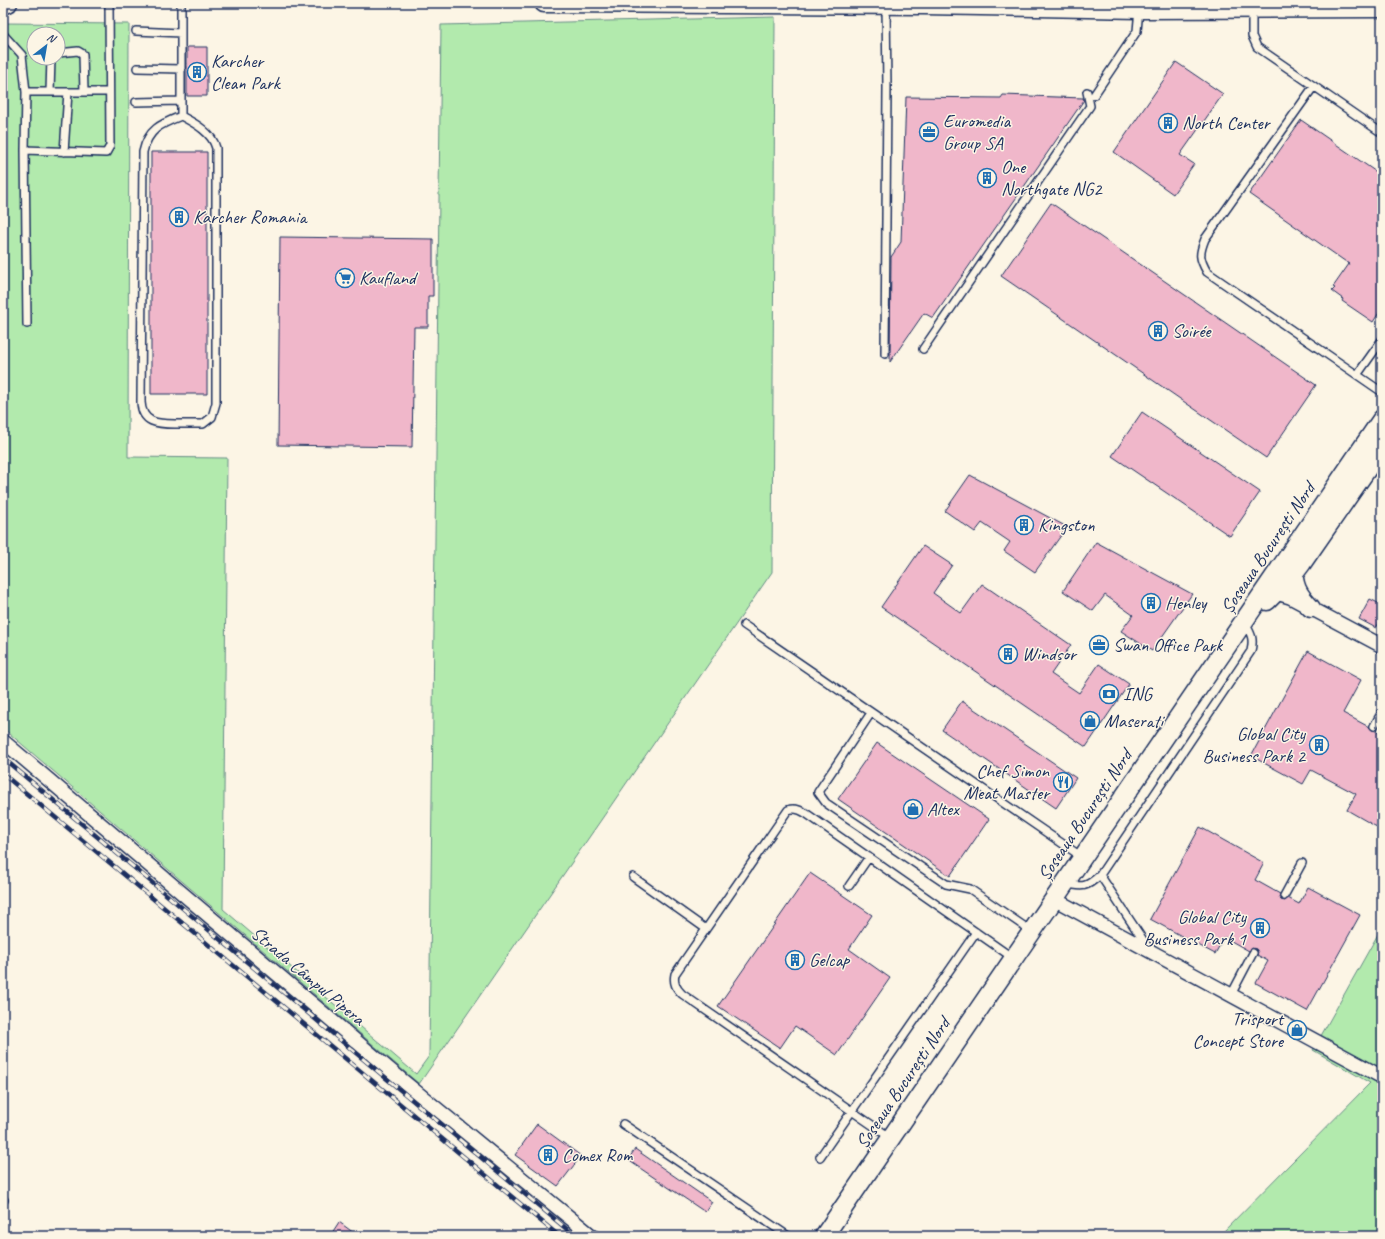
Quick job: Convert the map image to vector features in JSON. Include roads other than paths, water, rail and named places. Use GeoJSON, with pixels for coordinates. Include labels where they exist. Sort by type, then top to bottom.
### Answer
{"type":"FeatureCollection","features":[{"type":"Feature","properties":{"kind":"main road"},"geometry":{"type":"LineString","coordinates":[[3,5],[8,3]]}},
{"type":"Feature","properties":{"kind":"main road"},"geometry":{"type":"LineString","coordinates":[[544,3],[886,5],[1139,9],[1382,8]]}},
{"type":"Feature","properties":{"kind":"main road","name":"Șoseaua București Nord"},"geometry":{"type":"LineString","coordinates":[[824,1236],[1244,621],[1267,596],[1301,537],[1382,419]]}},
{"type":"Feature","properties":{"kind":"main road"},"geometry":{"type":"LineString","coordinates":[[1267,596],[1293,575],[1374,459],[1382,445]]}},
{"type":"Feature","properties":{"kind":"main road"},"geometry":{"type":"LineString","coordinates":[[1301,537],[1295,551],[1293,575],[1298,593],[1311,608]]}},
{"type":"Feature","properties":{"kind":"street"},"geometry":{"type":"LineString","coordinates":[[1267,596],[1290,597],[1382,646]]}},
{"type":"Feature","properties":{"kind":"street","name":"Strada Câmpul Pipera"},"geometry":{"type":"LineString","coordinates":[[3,741],[397,1076],[592,1236]]}},
{"type":"Feature","properties":{"kind":"street"},"geometry":{"type":"LineString","coordinates":[[1054,899],[1382,1076]]}},
{"type":"Feature","properties":{"kind":"lane"},"geometry":{"type":"LineString","coordinates":[[25,150],[106,153],[110,146],[109,3]]}},
{"type":"Feature","properties":{"kind":"lane"},"geometry":{"type":"LineString","coordinates":[[181,3],[181,116]]}},
{"type":"Feature","properties":{"kind":"lane"},"geometry":{"type":"LineString","coordinates":[[885,354],[887,96],[886,5]]}},
{"type":"Feature","properties":{"kind":"lane"},"geometry":{"type":"LineString","coordinates":[[1252,8],[1252,36],[1257,47],[1382,133]]}},
{"type":"Feature","properties":{"kind":"lane"},"geometry":{"type":"LineString","coordinates":[[1094,95],[1137,31],[1139,9]]}},
{"type":"Feature","properties":{"kind":"lane"},"geometry":{"type":"LineString","coordinates":[[136,31],[181,33]]}},
{"type":"Feature","properties":{"kind":"lane"},"geometry":{"type":"LineString","coordinates":[[3,34],[22,55],[26,92],[25,150],[27,324]]}},
{"type":"Feature","properties":{"kind":"lane"},"geometry":{"type":"LineString","coordinates":[[66,52],[78,50],[83,54],[84,92]]}},
{"type":"Feature","properties":{"kind":"lane"},"geometry":{"type":"LineString","coordinates":[[50,92],[51,66]]}},
{"type":"Feature","properties":{"kind":"lane"},"geometry":{"type":"LineString","coordinates":[[137,68],[180,69]]}},
{"type":"Feature","properties":{"kind":"lane"},"geometry":{"type":"LineString","coordinates":[[1314,86],[1205,239],[1200,255],[1201,262],[1207,272],[1382,392]]}},
{"type":"Feature","properties":{"kind":"lane"},"geometry":{"type":"LineString","coordinates":[[26,92],[109,92]]}},
{"type":"Feature","properties":{"kind":"lane"},"geometry":{"type":"LineString","coordinates":[[64,152],[68,92]]}},
{"type":"Feature","properties":{"kind":"lane"},"geometry":{"type":"LineString","coordinates":[[923,348],[1090,106],[1087,92]]}},
{"type":"Feature","properties":{"kind":"lane"},"geometry":{"type":"LineString","coordinates":[[136,102],[180,101]]}},
{"type":"Feature","properties":{"kind":"lane"},"geometry":{"type":"LineString","coordinates":[[181,116],[204,130],[212,139],[216,148],[216,403],[212,417],[203,424],[157,424],[150,421],[144,415],[141,408],[143,152],[147,140],[160,125],[181,116]]}},
{"type":"Feature","properties":{"kind":"lane"},"geometry":{"type":"LineString","coordinates":[[1357,375],[1382,340]]}},
{"type":"Feature","properties":{"kind":"lane"},"geometry":{"type":"LineString","coordinates":[[1065,883],[1084,886],[1091,883],[1100,874],[1250,651],[1253,642],[1244,621]]}},
{"type":"Feature","properties":{"kind":"lane"},"geometry":{"type":"LineString","coordinates":[[744,626],[1082,857]]}},
{"type":"Feature","properties":{"kind":"lane"},"geometry":{"type":"LineString","coordinates":[[1374,726],[1382,712]]}},
{"type":"Feature","properties":{"kind":"lane"},"geometry":{"type":"LineString","coordinates":[[871,713],[818,792],[826,802],[946,884],[970,889],[1032,932]]}},
{"type":"Feature","properties":{"kind":"lane"},"geometry":{"type":"LineString","coordinates":[[891,1138],[682,994],[674,983],[675,974],[788,810],[796,809],[807,814],[1014,958]]}},
{"type":"Feature","properties":{"kind":"lane"},"geometry":{"type":"LineString","coordinates":[[849,886],[869,857]]}},
{"type":"Feature","properties":{"kind":"lane"},"geometry":{"type":"LineString","coordinates":[[1284,896],[1302,863]]}},
{"type":"Feature","properties":{"kind":"lane"},"geometry":{"type":"LineString","coordinates":[[1100,874],[1150,951]]}},
{"type":"Feature","properties":{"kind":"lane"},"geometry":{"type":"LineString","coordinates":[[633,877],[706,929]]}},
{"type":"Feature","properties":{"kind":"lane"},"geometry":{"type":"LineString","coordinates":[[820,1157],[976,932]]}},
{"type":"Feature","properties":{"kind":"lane"},"geometry":{"type":"LineString","coordinates":[[1231,995],[1253,953]]}},
{"type":"Feature","properties":{"kind":"lane"},"geometry":{"type":"LineString","coordinates":[[623,1124],[788,1236]]}},
{"type":"Feature","properties":{"kind":"railway"},"geometry":{"type":"LineString","coordinates":[[3,758],[575,1236]]}},
{"type":"Feature","properties":{"kind":"railway"},"geometry":{"type":"LineString","coordinates":[[3,774],[559,1236]]}},
{"type":"Feature","properties":{"kind":"place","name":"Karcher Clean Park"},"geometry":{"type":"Point","coordinates":[197,72]}},
{"type":"Feature","properties":{"kind":"place","name":"North Center"},"geometry":{"type":"Point","coordinates":[1168,123]}},
{"type":"Feature","properties":{"kind":"place","name":"Euromedia Group SA"},"geometry":{"type":"Point","coordinates":[929,132]}},
{"type":"Feature","properties":{"kind":"place","name":"One Northgate NG2"},"geometry":{"type":"Point","coordinates":[987,178]}},
{"type":"Feature","properties":{"kind":"place","name":"Karcher Romania"},"geometry":{"type":"Point","coordinates":[179,217]}},
{"type":"Feature","properties":{"kind":"place","name":"Kaufland"},"geometry":{"type":"Point","coordinates":[345,278]}},
{"type":"Feature","properties":{"kind":"place","name":"Soirée"},"geometry":{"type":"Point","coordinates":[1158,331]}},
{"type":"Feature","properties":{"kind":"place","name":"Kingston"},"geometry":{"type":"Point","coordinates":[1024,525]}},
{"type":"Feature","properties":{"kind":"place","name":"Henley"},"geometry":{"type":"Point","coordinates":[1151,603]}},
{"type":"Feature","properties":{"kind":"place","name":"Swan Office Park"},"geometry":{"type":"Point","coordinates":[1099,645]}},
{"type":"Feature","properties":{"kind":"place","name":"Windsor"},"geometry":{"type":"Point","coordinates":[1008,654]}},
{"type":"Feature","properties":{"kind":"place","name":"ING"},"geometry":{"type":"Point","coordinates":[1109,694]}},
{"type":"Feature","properties":{"kind":"place","name":"Maserati"},"geometry":{"type":"Point","coordinates":[1090,721]}},
{"type":"Feature","properties":{"kind":"place","name":"Global City Business Park 2"},"geometry":{"type":"Point","coordinates":[1319,745]}},
{"type":"Feature","properties":{"kind":"place","name":"Chef Simon Meat Master"},"geometry":{"type":"Point","coordinates":[1063,782]}},
{"type":"Feature","properties":{"kind":"place","name":"Altex"},"geometry":{"type":"Point","coordinates":[913,809]}},
{"type":"Feature","properties":{"kind":"place","name":"Global City Business Park 1"},"geometry":{"type":"Point","coordinates":[1260,928]}},
{"type":"Feature","properties":{"kind":"place","name":"Gelcap"},"geometry":{"type":"Point","coordinates":[795,960]}},
{"type":"Feature","properties":{"kind":"place","name":"Trisport Concept Store"},"geometry":{"type":"Point","coordinates":[1297,1030]}},
{"type":"Feature","properties":{"kind":"place","name":"Comex Rom"},"geometry":{"type":"Point","coordinates":[548,1155]}}]}
